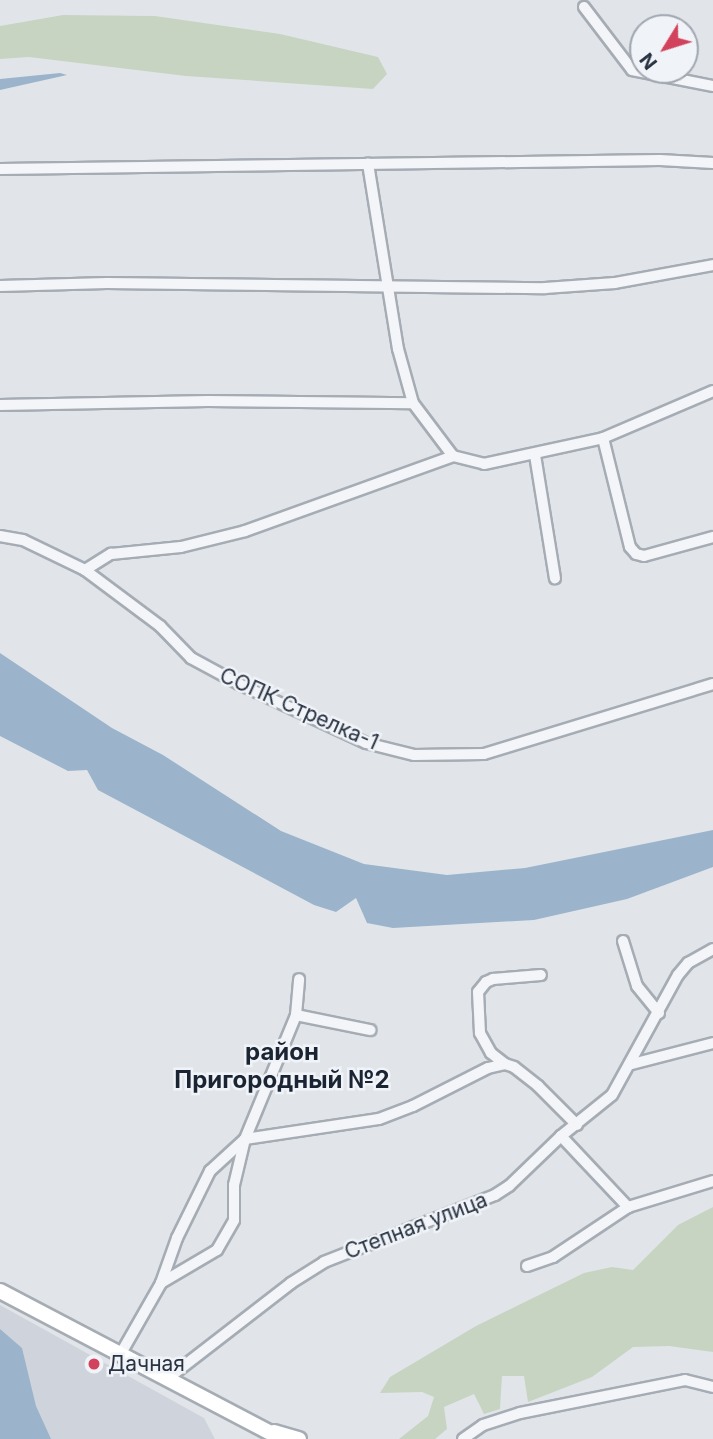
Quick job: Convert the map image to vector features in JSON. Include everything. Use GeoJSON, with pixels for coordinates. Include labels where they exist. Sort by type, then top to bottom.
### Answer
{"type":"FeatureCollection","features":[{"type":"Feature","properties":{"kind":"main road"},"geometry":{"type":"LineString","coordinates":[[0,1291],[282,1439]]}},
{"type":"Feature","properties":{"kind":"main road"},"geometry":{"type":"LineString","coordinates":[[265,1430],[299,1439]]}},
{"type":"Feature","properties":{"kind":"street"},"geometry":{"type":"LineString","coordinates":[[584,7],[632,70],[713,86]]}},
{"type":"Feature","properties":{"kind":"street"},"geometry":{"type":"LineString","coordinates":[[0,169],[660,160],[713,163]]}},
{"type":"Feature","properties":{"kind":"street"},"geometry":{"type":"LineString","coordinates":[[368,163],[398,349],[413,403],[453,456]]}},
{"type":"Feature","properties":{"kind":"street"},"geometry":{"type":"LineString","coordinates":[[0,286],[107,283],[545,288],[595,285],[713,265]]}},
{"type":"Feature","properties":{"kind":"street"},"geometry":{"type":"LineString","coordinates":[[85,570],[111,554],[181,547],[245,531],[453,456],[484,464],[603,438],[713,391]]}},
{"type":"Feature","properties":{"kind":"street"},"geometry":{"type":"LineString","coordinates":[[0,405],[208,401],[413,403]]}},
{"type":"Feature","properties":{"kind":"street"},"geometry":{"type":"LineString","coordinates":[[603,438],[627,536],[636,554],[644,556],[713,537]]}},
{"type":"Feature","properties":{"kind":"street"},"geometry":{"type":"LineString","coordinates":[[535,455],[555,578]]}},
{"type":"Feature","properties":{"kind":"street","name":"СОПК Стрелка-1"},"geometry":{"type":"LineString","coordinates":[[0,536],[23,540],[85,570],[160,626],[191,658],[239,684],[366,743],[414,755],[484,754],[713,684]]}},
{"type":"Feature","properties":{"kind":"street"},"geometry":{"type":"LineString","coordinates":[[623,941],[637,986],[659,1013]]}},
{"type":"Feature","properties":{"kind":"street","name":"Степная улица"},"geometry":{"type":"LineString","coordinates":[[167,1379],[291,1283],[324,1262],[495,1195],[612,1095],[632,1064],[678,975],[688,963],[713,949]]}},
{"type":"Feature","properties":{"kind":"street"},"geometry":{"type":"LineString","coordinates":[[541,975],[486,982],[478,992],[480,1033],[491,1052],[538,1086],[577,1125]]}},
{"type":"Feature","properties":{"kind":"street"},"geometry":{"type":"LineString","coordinates":[[161,1283],[217,1250],[234,1220],[234,1185],[244,1139],[296,1015],[299,979]]}},
{"type":"Feature","properties":{"kind":"street"},"geometry":{"type":"LineString","coordinates":[[296,1015],[370,1030]]}},
{"type":"Feature","properties":{"kind":"street"},"geometry":{"type":"LineString","coordinates":[[632,1064],[713,1043]]}},
{"type":"Feature","properties":{"kind":"street"},"geometry":{"type":"LineString","coordinates":[[120,1355],[161,1283],[177,1238],[210,1171],[244,1139],[379,1119],[413,1106],[488,1068],[505,1064]]}},
{"type":"Feature","properties":{"kind":"street"},"geometry":{"type":"LineString","coordinates":[[561,1136],[628,1207]]}},
{"type":"Feature","properties":{"kind":"street"},"geometry":{"type":"LineString","coordinates":[[527,1266],[553,1257],[584,1240],[628,1207],[713,1181]]}},
{"type":"Feature","properties":{"kind":"street"},"geometry":{"type":"LineString","coordinates":[[463,1439],[484,1425],[520,1413],[685,1380],[713,1387]]}},
{"type":"Feature","properties":{"kind":"shaded area"},"geometry":{"type":"Polygon","coordinates":[[[0,1305],[204,1418],[215,1439],[0,1439],[0,1305]]]}},
{"type":"Feature","properties":{"kind":"green space"},"geometry":{"type":"Polygon","coordinates":[[[63,15],[155,16],[280,34],[378,57],[387,74],[373,89],[186,76],[29,57],[0,59],[0,26],[63,15]]]}},
{"type":"Feature","properties":{"kind":"green space"},"geometry":{"type":"Polygon","coordinates":[[[713,1207],[713,1352],[669,1346],[633,1347],[592,1377],[528,1402],[524,1376],[502,1376],[500,1409],[484,1414],[474,1394],[444,1407],[447,1429],[435,1439],[399,1439],[428,1416],[434,1397],[422,1392],[380,1393],[390,1377],[476,1326],[584,1273],[612,1267],[633,1270],[678,1225],[713,1207]]]}},
{"type":"Feature","properties":{"kind":"water"},"geometry":{"type":"Polygon","coordinates":[[[60,73],[67,75],[0,90],[0,79],[60,73]]]}},
{"type":"Feature","properties":{"kind":"water"},"geometry":{"type":"Polygon","coordinates":[[[0,653],[112,728],[163,755],[281,831],[364,864],[447,875],[525,868],[713,830],[713,867],[627,899],[534,920],[393,928],[367,923],[356,898],[336,912],[314,905],[98,790],[87,770],[68,771],[0,736],[0,653]]]}},
{"type":"Feature","properties":{"kind":"water"},"geometry":{"type":"Polygon","coordinates":[[[0,1329],[22,1348],[36,1406],[51,1439],[0,1439],[0,1329]]]}},
{"type":"Feature","properties":{"kind":"place","name":"Дачная"},"geometry":{"type":"Point","coordinates":[94,1364]}},
{"type":"Feature","properties":{"kind":"district","name":"район Пригородный №2"},"geometry":{"type":"Point","coordinates":[282,1066]}}]}
